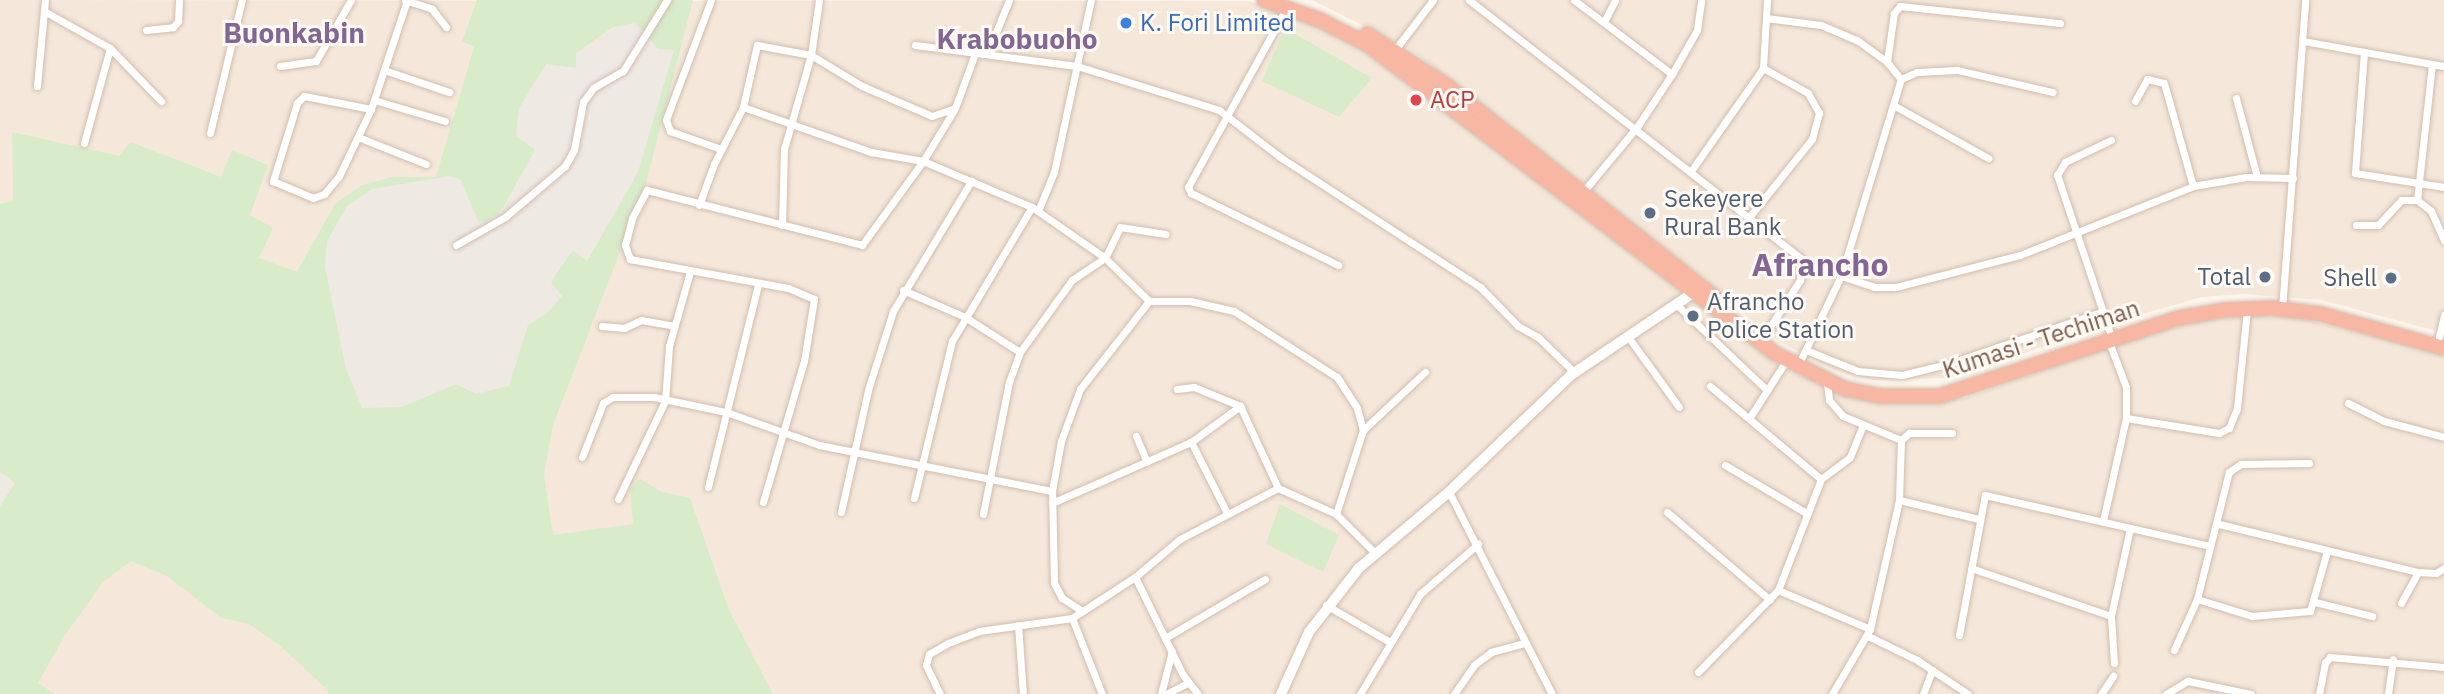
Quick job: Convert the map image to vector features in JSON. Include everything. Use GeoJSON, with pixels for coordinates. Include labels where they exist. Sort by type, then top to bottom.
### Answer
{"type":"FeatureCollection","features":[{"type":"Feature","properties":{"kind":"highway","name":"Kumasi - Techiman"},"geometry":{"type":"LineString","coordinates":[[1264,0],[1290,4],[1367,44],[1489,127],[1693,293],[1797,357],[1827,383],[1881,396],[1940,396],[2109,337],[2179,318],[2283,304],[2442,341]]}},
{"type":"Feature","properties":{"kind":"highway"},"geometry":{"type":"LineString","coordinates":[[1290,4],[1331,15],[1394,51],[1489,127],[1583,192],[1764,336],[1797,357],[1859,383],[1925,389],[1959,384],[2200,305],[2283,304]]}},
{"type":"Feature","properties":{"kind":"street"},"geometry":{"type":"LineString","coordinates":[[37,86],[44,0]]}},
{"type":"Feature","properties":{"kind":"street"},"geometry":{"type":"LineString","coordinates":[[146,30],[173,27],[178,21],[179,0]]}},
{"type":"Feature","properties":{"kind":"street"},"geometry":{"type":"LineString","coordinates":[[210,134],[242,0]]}},
{"type":"Feature","properties":{"kind":"street"},"geometry":{"type":"LineString","coordinates":[[280,66],[316,61],[351,0]]}},
{"type":"Feature","properties":{"kind":"street"},"geometry":{"type":"LineString","coordinates":[[370,109],[304,96],[297,103],[273,181],[279,187],[320,197],[339,176],[358,138],[374,100],[406,0],[432,9],[446,27]]}},
{"type":"Feature","properties":{"kind":"street"},"geometry":{"type":"LineString","coordinates":[[456,245],[505,217],[565,166],[574,150],[583,102],[593,88],[623,71],[667,0]]}},
{"type":"Feature","properties":{"kind":"street"},"geometry":{"type":"LineString","coordinates":[[711,0],[666,120],[670,131],[721,149]]}},
{"type":"Feature","properties":{"kind":"street"},"geometry":{"type":"LineString","coordinates":[[782,225],[789,126],[811,55],[819,0]]}},
{"type":"Feature","properties":{"kind":"street"},"geometry":{"type":"LineString","coordinates":[[988,52],[1009,0]]}},
{"type":"Feature","properties":{"kind":"street"},"geometry":{"type":"LineString","coordinates":[[914,498],[944,362],[965,317],[1035,209],[1054,172],[1091,0]]}},
{"type":"Feature","properties":{"kind":"street"},"geometry":{"type":"LineString","coordinates":[[1394,51],[1433,0]]}},
{"type":"Feature","properties":{"kind":"street"},"geometry":{"type":"LineString","coordinates":[[1469,0],[1751,216],[1802,263],[1800,280],[1764,336]]}},
{"type":"Feature","properties":{"kind":"street"},"geometry":{"type":"LineString","coordinates":[[1574,0],[1605,20],[1672,74]]}},
{"type":"Feature","properties":{"kind":"street"},"geometry":{"type":"LineString","coordinates":[[1605,20],[1615,0]]}},
{"type":"Feature","properties":{"kind":"street"},"geometry":{"type":"LineString","coordinates":[[1583,192],[1637,127],[1672,74],[1697,30],[1702,0]]}},
{"type":"Feature","properties":{"kind":"street"},"geometry":{"type":"LineString","coordinates":[[1691,171],[1763,68],[1766,0]]}},
{"type":"Feature","properties":{"kind":"street"},"geometry":{"type":"LineString","coordinates":[[2283,304],[2305,0]]}},
{"type":"Feature","properties":{"kind":"street"},"geometry":{"type":"LineString","coordinates":[[1290,4],[1188,189],[1338,265]]}},
{"type":"Feature","properties":{"kind":"street"},"geometry":{"type":"LineString","coordinates":[[1887,62],[1894,13],[1900,6],[2060,23]]}},
{"type":"Feature","properties":{"kind":"street"},"geometry":{"type":"LineString","coordinates":[[44,10],[110,48],[160,101]]}},
{"type":"Feature","properties":{"kind":"street"},"geometry":{"type":"LineString","coordinates":[[1766,18],[1821,25],[1857,40],[1887,62],[1901,79]]}},
{"type":"Feature","properties":{"kind":"street"},"geometry":{"type":"LineString","coordinates":[[2303,41],[2444,66]]}},
{"type":"Feature","properties":{"kind":"street"},"geometry":{"type":"LineString","coordinates":[[699,205],[721,149],[743,107],[757,45],[811,55],[862,86],[932,117],[956,108]]}},
{"type":"Feature","properties":{"kind":"street"},"geometry":{"type":"LineString","coordinates":[[915,46],[988,52],[1077,66],[1202,103],[1228,116],[1280,157],[1480,287],[1518,326],[1538,337],[1575,373]]}},
{"type":"Feature","properties":{"kind":"street"},"geometry":{"type":"LineString","coordinates":[[84,142],[110,48]]}},
{"type":"Feature","properties":{"kind":"street"},"geometry":{"type":"LineString","coordinates":[[763,502],[804,361],[814,299],[788,288],[758,285],[630,259],[625,245],[637,202],[648,190],[862,245],[923,161],[956,108],[976,51]]}},
{"type":"Feature","properties":{"kind":"street"},"geometry":{"type":"LineString","coordinates":[[2364,52],[2355,173],[2444,187]]}},
{"type":"Feature","properties":{"kind":"street"},"geometry":{"type":"LineString","coordinates":[[2417,200],[2432,65]]}},
{"type":"Feature","properties":{"kind":"street"},"geometry":{"type":"LineString","coordinates":[[1751,216],[1812,138],[1819,113],[1808,93],[1763,68]]}},
{"type":"Feature","properties":{"kind":"street"},"geometry":{"type":"LineString","coordinates":[[384,70],[449,92]]}},
{"type":"Feature","properties":{"kind":"street"},"geometry":{"type":"LineString","coordinates":[[1901,79],[1917,72],[1957,70],[2052,92]]}},
{"type":"Feature","properties":{"kind":"street"},"geometry":{"type":"LineString","coordinates":[[1750,417],[1767,390],[1797,357],[1841,276],[1895,106],[1901,79]]}},
{"type":"Feature","properties":{"kind":"street"},"geometry":{"type":"LineString","coordinates":[[2135,101],[2147,79],[2164,83],[2193,186]]}},
{"type":"Feature","properties":{"kind":"street"},"geometry":{"type":"LineString","coordinates":[[2236,98],[2257,177]]}},
{"type":"Feature","properties":{"kind":"street"},"geometry":{"type":"LineString","coordinates":[[374,100],[445,121]]}},
{"type":"Feature","properties":{"kind":"street"},"geometry":{"type":"LineString","coordinates":[[1895,106],[1988,158]]}},
{"type":"Feature","properties":{"kind":"street"},"geometry":{"type":"LineString","coordinates":[[743,107],[789,126],[871,152],[923,161],[1035,209],[1105,258],[1149,301],[1190,302],[1247,317],[1337,377],[1357,408],[1363,430]]}},
{"type":"Feature","properties":{"kind":"street"},"geometry":{"type":"LineString","coordinates":[[358,138],[426,164]]}},
{"type":"Feature","properties":{"kind":"street"},"geometry":{"type":"LineString","coordinates":[[2103,521],[2126,418],[2126,387],[2058,182],[2061,165],[2111,140]]}},
{"type":"Feature","properties":{"kind":"street"},"geometry":{"type":"LineString","coordinates":[[1841,276],[1874,287],[1896,287],[2020,256],[2193,186],[2257,177],[2293,178]]}},
{"type":"Feature","properties":{"kind":"street"},"geometry":{"type":"LineString","coordinates":[[841,512],[883,337],[904,290],[971,181]]}},
{"type":"Feature","properties":{"kind":"street"},"geometry":{"type":"LineString","coordinates":[[2356,225],[2378,225],[2401,200],[2417,200],[2431,211],[2444,240]]}},
{"type":"Feature","properties":{"kind":"street"},"geometry":{"type":"LineString","coordinates":[[983,514],[1009,382],[1020,352],[1072,280],[1105,258],[1120,227],[1165,234]]}},
{"type":"Feature","properties":{"kind":"street"},"geometry":{"type":"LineString","coordinates":[[618,499],[664,401],[674,326],[690,272]]}},
{"type":"Feature","properties":{"kind":"street"},"geometry":{"type":"LineString","coordinates":[[708,486],[758,285]]}},
{"type":"Feature","properties":{"kind":"street"},"geometry":{"type":"LineString","coordinates":[[904,290],[965,317],[1020,352]]}},
{"type":"Feature","properties":{"kind":"street"},"geometry":{"type":"LineString","coordinates":[[1281,694],[1297,654],[1326,605],[1374,553],[1448,492],[1575,373],[1693,293]]}},
{"type":"Feature","properties":{"kind":"street"},"geometry":{"type":"LineString","coordinates":[[1082,611],[1056,590],[1052,491],[1061,441],[1080,389],[1149,301]]}},
{"type":"Feature","properties":{"kind":"street"},"geometry":{"type":"LineString","coordinates":[[1677,305],[1767,390]]}},
{"type":"Feature","properties":{"kind":"street"},"geometry":{"type":"LineString","coordinates":[[2126,418],[2220,433],[2229,428],[2237,408],[2247,308]]}},
{"type":"Feature","properties":{"kind":"street"},"geometry":{"type":"LineString","coordinates":[[1797,357],[1858,371],[1902,375],[1951,363],[2101,312]]}},
{"type":"Feature","properties":{"kind":"street"},"geometry":{"type":"LineString","coordinates":[[2442,341],[2444,314]]}},
{"type":"Feature","properties":{"kind":"street"},"geometry":{"type":"LineString","coordinates":[[602,326],[624,328],[641,320],[674,326]]}},
{"type":"Feature","properties":{"kind":"street"},"geometry":{"type":"LineString","coordinates":[[1629,338],[1679,407]]}},
{"type":"Feature","properties":{"kind":"street"},"geometry":{"type":"LineString","coordinates":[[1336,514],[1363,430],[1425,372]]}},
{"type":"Feature","properties":{"kind":"street"},"geometry":{"type":"LineString","coordinates":[[1827,383],[1832,407],[1862,427],[1900,440]]}},
{"type":"Feature","properties":{"kind":"street"},"geometry":{"type":"LineString","coordinates":[[1710,386],[1822,478]]}},
{"type":"Feature","properties":{"kind":"street"},"geometry":{"type":"LineString","coordinates":[[1177,389],[1194,387],[1240,406],[1278,488],[1336,514],[1374,553]]}},
{"type":"Feature","properties":{"kind":"street"},"geometry":{"type":"LineString","coordinates":[[582,457],[603,403],[613,397],[664,401],[726,412],[819,445],[990,476],[1052,491]]}},
{"type":"Feature","properties":{"kind":"street"},"geometry":{"type":"LineString","coordinates":[[2348,403],[2384,421],[2444,437]]}},
{"type":"Feature","properties":{"kind":"street"},"geometry":{"type":"LineString","coordinates":[[1052,503],[1191,442],[1240,406]]}},
{"type":"Feature","properties":{"kind":"street"},"geometry":{"type":"LineString","coordinates":[[1698,672],[1779,590],[1822,478],[1850,457],[1862,427]]}},
{"type":"Feature","properties":{"kind":"street"},"geometry":{"type":"LineString","coordinates":[[1900,440],[1909,433],[1952,433]]}},
{"type":"Feature","properties":{"kind":"street"},"geometry":{"type":"LineString","coordinates":[[1136,436],[1147,462]]}},
{"type":"Feature","properties":{"kind":"street"},"geometry":{"type":"LineString","coordinates":[[1832,694],[1869,633],[1899,500],[1900,440]]}},
{"type":"Feature","properties":{"kind":"street"},"geometry":{"type":"LineString","coordinates":[[1191,442],[1192,452],[1227,513]]}},
{"type":"Feature","properties":{"kind":"street"},"geometry":{"type":"LineString","coordinates":[[2174,650],[2197,599],[2210,546],[2219,524],[2227,478],[2233,467],[2309,463]]}},
{"type":"Feature","properties":{"kind":"street"},"geometry":{"type":"LineString","coordinates":[[1725,464],[1808,514]]}},
{"type":"Feature","properties":{"kind":"street"},"geometry":{"type":"LineString","coordinates":[[940,694],[926,665],[929,654],[979,631],[1072,618],[1135,578],[1180,539],[1278,488]]}},
{"type":"Feature","properties":{"kind":"street"},"geometry":{"type":"LineString","coordinates":[[1448,492],[1478,544],[1552,694]]}},
{"type":"Feature","properties":{"kind":"street"},"geometry":{"type":"LineString","coordinates":[[1959,635],[1979,519],[1987,495],[2210,546]]}},
{"type":"Feature","properties":{"kind":"street"},"geometry":{"type":"LineString","coordinates":[[1899,500],[1979,519]]}},
{"type":"Feature","properties":{"kind":"street"},"geometry":{"type":"LineString","coordinates":[[1667,512],[1770,600]]}},
{"type":"Feature","properties":{"kind":"street"},"geometry":{"type":"LineString","coordinates":[[2219,524],[2418,572],[2436,573],[2444,568]]}},
{"type":"Feature","properties":{"kind":"street"},"geometry":{"type":"LineString","coordinates":[[2114,663],[2111,616],[2130,528]]}},
{"type":"Feature","properties":{"kind":"street"},"geometry":{"type":"LineString","coordinates":[[1360,694],[1388,641],[1428,585],[1478,544]]}},
{"type":"Feature","properties":{"kind":"street"},"geometry":{"type":"LineString","coordinates":[[2197,599],[2252,615],[2310,611],[2315,602],[2328,551]]}},
{"type":"Feature","properties":{"kind":"street"},"geometry":{"type":"LineString","coordinates":[[1971,568],[2111,616]]}},
{"type":"Feature","properties":{"kind":"street"},"geometry":{"type":"LineString","coordinates":[[2401,603],[2418,572]]}},
{"type":"Feature","properties":{"kind":"street"},"geometry":{"type":"LineString","coordinates":[[1135,578],[1188,683],[1198,694]]}},
{"type":"Feature","properties":{"kind":"street"},"geometry":{"type":"LineString","coordinates":[[1166,638],[1265,579]]}},
{"type":"Feature","properties":{"kind":"street"},"geometry":{"type":"LineString","coordinates":[[1779,590],[1869,633],[1968,694]]}},
{"type":"Feature","properties":{"kind":"street"},"geometry":{"type":"LineString","coordinates":[[2315,602],[2372,615]]}},
{"type":"Feature","properties":{"kind":"street"},"geometry":{"type":"LineString","coordinates":[[1326,605],[1388,641]]}},
{"type":"Feature","properties":{"kind":"street"},"geometry":{"type":"LineString","coordinates":[[1072,618],[1102,694]]}},
{"type":"Feature","properties":{"kind":"street"},"geometry":{"type":"LineString","coordinates":[[1018,625],[1023,694]]}},
{"type":"Feature","properties":{"kind":"street"},"geometry":{"type":"LineString","coordinates":[[1454,694],[1474,665],[1491,652],[1525,643]]}},
{"type":"Feature","properties":{"kind":"street"},"geometry":{"type":"LineString","coordinates":[[1163,694],[1172,651]]}},
{"type":"Feature","properties":{"kind":"street"},"geometry":{"type":"LineString","coordinates":[[2319,694],[2325,663],[2330,657],[2393,659],[2444,667]]}},
{"type":"Feature","properties":{"kind":"street"},"geometry":{"type":"LineString","coordinates":[[2388,694],[2393,659]]}},
{"type":"Feature","properties":{"kind":"street"},"geometry":{"type":"LineString","coordinates":[[1923,694],[1931,670]]}},
{"type":"Feature","properties":{"kind":"street"},"geometry":{"type":"LineString","coordinates":[[2101,694],[2113,676]]}},
{"type":"Feature","properties":{"kind":"street"},"geometry":{"type":"LineString","coordinates":[[2166,694],[2188,681],[2251,694]]}},
{"type":"Feature","properties":{"kind":"street"},"geometry":{"type":"LineString","coordinates":[[1163,694],[1188,683]]}},
{"type":"Feature","properties":{"kind":"shaded area"},"geometry":{"type":"Polygon","coordinates":[[[0,0],[1249,1],[1285,11],[1354,43],[1391,67],[1704,305],[1778,366],[1853,397],[1890,404],[1964,398],[2159,331],[2233,315],[2292,317],[2444,352],[2444,694],[0,694],[0,0]]]}},
{"type":"Feature","properties":{"kind":"shaded area"},"geometry":{"type":"Polygon","coordinates":[[[1312,0],[2444,0],[2444,333],[2321,300],[2244,294],[2202,297],[1948,378],[1873,380],[1836,371],[1782,343],[1722,297],[1705,279],[1636,230],[1413,51],[1312,0]]]}},
{"type":"Feature","properties":{"kind":"shaded area"},"geometry":{"type":"Polygon","coordinates":[[[636,23],[658,49],[674,50],[638,172],[587,261],[547,313],[528,325],[509,386],[476,394],[456,384],[402,407],[377,411],[361,408],[346,370],[325,267],[327,241],[347,206],[373,189],[450,176],[461,180],[478,220],[534,150],[516,136],[519,108],[546,64],[589,48],[613,27],[636,23]]]}},
{"type":"Feature","properties":{"kind":"shaded area"},"geometry":{"type":"Polygon","coordinates":[[[0,471],[15,483],[0,506],[0,471]]]}},
{"type":"Feature","properties":{"kind":"green space"},"geometry":{"type":"Polygon","coordinates":[[[477,0],[693,0],[645,187],[553,425],[544,475],[553,535],[633,524],[630,489],[640,479],[662,492],[690,498],[729,610],[773,694],[328,694],[328,690],[278,644],[249,624],[221,618],[167,576],[131,561],[102,583],[64,637],[38,683],[55,694],[0,694],[0,506],[15,483],[0,471],[0,204],[13,201],[12,132],[119,156],[131,142],[221,177],[232,150],[268,165],[250,215],[273,228],[259,258],[297,272],[335,204],[360,186],[392,177],[436,177],[474,47],[462,41],[477,0]],[[635,23],[613,27],[576,53],[576,68],[546,64],[519,108],[516,136],[535,150],[501,211],[485,222],[478,221],[461,180],[450,176],[372,189],[347,206],[327,241],[325,267],[346,369],[362,408],[402,407],[456,384],[476,394],[509,386],[528,325],[547,313],[562,296],[551,282],[573,250],[587,261],[638,172],[674,50],[658,49],[635,23]]]}},
{"type":"Feature","properties":{"kind":"green space"},"geometry":{"type":"Polygon","coordinates":[[[1285,28],[1372,78],[1339,117],[1262,81],[1285,28]]]}},
{"type":"Feature","properties":{"kind":"green space"},"geometry":{"type":"Polygon","coordinates":[[[1280,504],[1339,535],[1323,572],[1266,544],[1280,504]]]}},
{"type":"Feature","properties":{"kind":"place","name":"K. Fori Limited"},"geometry":{"type":"Point","coordinates":[1126,23]}},
{"type":"Feature","properties":{"kind":"place","name":"ACP"},"geometry":{"type":"Point","coordinates":[1416,100]}},
{"type":"Feature","properties":{"kind":"place","name":"Sekeyere Rural Bank"},"geometry":{"type":"Point","coordinates":[1650,213]}},
{"type":"Feature","properties":{"kind":"place","name":"Total"},"geometry":{"type":"Point","coordinates":[2265,277]}},
{"type":"Feature","properties":{"kind":"place","name":"Shell"},"geometry":{"type":"Point","coordinates":[2391,278]}},
{"type":"Feature","properties":{"kind":"place","name":"Afrancho Police Station"},"geometry":{"type":"Point","coordinates":[1693,316]}},
{"type":"Feature","properties":{"kind":"district","name":"Buonkabin"},"geometry":{"type":"Point","coordinates":[294,33]}},
{"type":"Feature","properties":{"kind":"district","name":"Krabobuoho"},"geometry":{"type":"Point","coordinates":[1017,39]}},
{"type":"Feature","properties":{"kind":"district","name":"Afrancho"},"geometry":{"type":"Point","coordinates":[1820,264]}}]}
